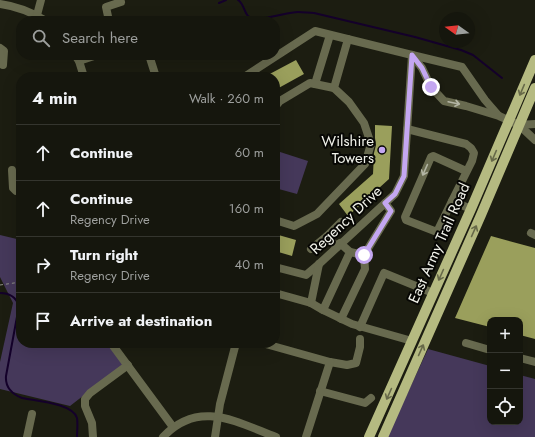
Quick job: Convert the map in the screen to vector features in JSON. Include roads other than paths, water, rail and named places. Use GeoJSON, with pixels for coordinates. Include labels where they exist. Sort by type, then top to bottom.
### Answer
{"type":"FeatureCollection","features":[{"type":"Feature","properties":{"kind":"main road","name":"East Army Trail Road"},"geometry":{"type":"LineString","coordinates":[[369,437],[471,209],[535,60]]}},
{"type":"Feature","properties":{"kind":"main road","name":"East Army Trail Road"},"geometry":{"type":"LineString","coordinates":[[383,437],[475,230],[535,88]]}},
{"type":"Feature","properties":{"kind":"street"},"geometry":{"type":"LineString","coordinates":[[0,4],[37,15],[40,0]]}},
{"type":"Feature","properties":{"kind":"street"},"geometry":{"type":"LineString","coordinates":[[108,16],[106,8],[121,2]]}},
{"type":"Feature","properties":{"kind":"street"},"geometry":{"type":"LineString","coordinates":[[280,54],[315,31],[462,67],[485,100],[499,116]]}},
{"type":"Feature","properties":{"kind":"street"},"geometry":{"type":"LineString","coordinates":[[315,84],[330,35]]}},
{"type":"Feature","properties":{"kind":"street"},"geometry":{"type":"LineString","coordinates":[[334,88],[348,39]]}},
{"type":"Feature","properties":{"kind":"street"},"geometry":{"type":"LineString","coordinates":[[0,48],[4,51],[3,65]]}},
{"type":"Feature","properties":{"kind":"street"},"geometry":{"type":"LineString","coordinates":[[412,55],[422,68],[431,87],[444,101],[466,106],[509,120],[519,125],[535,140]]}},
{"type":"Feature","properties":{"kind":"street","name":"Regency Drive"},"geometry":{"type":"LineString","coordinates":[[280,268],[306,275],[395,194],[404,176],[412,55]]}},
{"type":"Feature","properties":{"kind":"street"},"geometry":{"type":"LineString","coordinates":[[78,60],[82,72]]}},
{"type":"Feature","properties":{"kind":"street"},"geometry":{"type":"LineString","coordinates":[[151,60],[154,72]]}},
{"type":"Feature","properties":{"kind":"street"},"geometry":{"type":"LineString","coordinates":[[252,72],[270,60]]}},
{"type":"Feature","properties":{"kind":"street"},"geometry":{"type":"LineString","coordinates":[[280,101],[310,83],[334,88],[349,102],[364,123],[371,144],[365,164],[317,214],[294,226],[280,222]]}},
{"type":"Feature","properties":{"kind":"street"},"geometry":{"type":"LineString","coordinates":[[519,125],[535,124]]}},
{"type":"Feature","properties":{"kind":"street"},"geometry":{"type":"LineString","coordinates":[[407,129],[466,144],[474,152],[472,161],[437,232],[406,220],[404,216],[431,157],[433,156],[466,171]]}},
{"type":"Feature","properties":{"kind":"street"},"geometry":{"type":"LineString","coordinates":[[12,170],[13,188],[16,192]]}},
{"type":"Feature","properties":{"kind":"street"},"geometry":{"type":"LineString","coordinates":[[452,201],[471,209]]}},
{"type":"Feature","properties":{"kind":"street"},"geometry":{"type":"LineString","coordinates":[[341,319],[365,269],[364,255],[391,211],[385,203]]}},
{"type":"Feature","properties":{"kind":"street"},"geometry":{"type":"LineString","coordinates":[[311,249],[342,222]]}},
{"type":"Feature","properties":{"kind":"street"},"geometry":{"type":"LineString","coordinates":[[327,236],[350,252],[364,255]]}},
{"type":"Feature","properties":{"kind":"street"},"geometry":{"type":"LineString","coordinates":[[323,310],[350,252]]}},
{"type":"Feature","properties":{"kind":"street"},"geometry":{"type":"LineString","coordinates":[[311,303],[319,264]]}},
{"type":"Feature","properties":{"kind":"street"},"geometry":{"type":"LineString","coordinates":[[360,327],[384,273],[433,294]]}},
{"type":"Feature","properties":{"kind":"street"},"geometry":{"type":"LineString","coordinates":[[280,294],[311,303],[360,327],[412,341]]}},
{"type":"Feature","properties":{"kind":"street"},"geometry":{"type":"LineString","coordinates":[[280,348],[330,362],[347,365],[356,363],[360,347],[360,338]]}},
{"type":"Feature","properties":{"kind":"street"},"geometry":{"type":"LineString","coordinates":[[466,343],[487,349]]}},
{"type":"Feature","properties":{"kind":"street"},"geometry":{"type":"LineString","coordinates":[[115,348],[173,427]]}},
{"type":"Feature","properties":{"kind":"street"},"geometry":{"type":"LineString","coordinates":[[215,437],[220,404],[235,348]]}},
{"type":"Feature","properties":{"kind":"street"},"geometry":{"type":"LineString","coordinates":[[523,359],[535,362]]}},
{"type":"Feature","properties":{"kind":"street"},"geometry":{"type":"LineString","coordinates":[[306,437],[330,362]]}},
{"type":"Feature","properties":{"kind":"street"},"geometry":{"type":"LineString","coordinates":[[93,437],[92,423],[85,406],[85,399],[90,393],[128,365]]}},
{"type":"Feature","properties":{"kind":"street"},"geometry":{"type":"LineString","coordinates":[[320,391],[365,403],[371,398]]}},
{"type":"Feature","properties":{"kind":"street"},"geometry":{"type":"LineString","coordinates":[[27,437],[32,414]]}},
{"type":"Feature","properties":{"kind":"street"},"geometry":{"type":"LineString","coordinates":[[163,437],[173,427],[194,418],[218,416],[276,437]]}},
{"type":"Feature","properties":{"kind":"waterway"},"geometry":{"type":"LineString","coordinates":[[219,3],[226,0]]}},
{"type":"Feature","properties":{"kind":"waterway"},"geometry":{"type":"LineString","coordinates":[[238,0],[242,4],[248,16]]}},
{"type":"Feature","properties":{"kind":"waterway"},"geometry":{"type":"LineString","coordinates":[[274,16],[293,12],[314,13],[415,37],[461,50],[473,55],[502,78]]}},
{"type":"Feature","properties":{"kind":"waterway"},"geometry":{"type":"LineString","coordinates":[[0,293],[12,296],[16,300]]}},
{"type":"Feature","properties":{"kind":"waterway"},"geometry":{"type":"LineString","coordinates":[[16,322],[6,376],[8,387],[15,395],[22,398],[61,406],[74,413],[77,418],[77,437]]}},
{"type":"Feature","properties":{"kind":"place","name":"Wilshire Towers"},"geometry":{"type":"Point","coordinates":[382,150]}}]}
